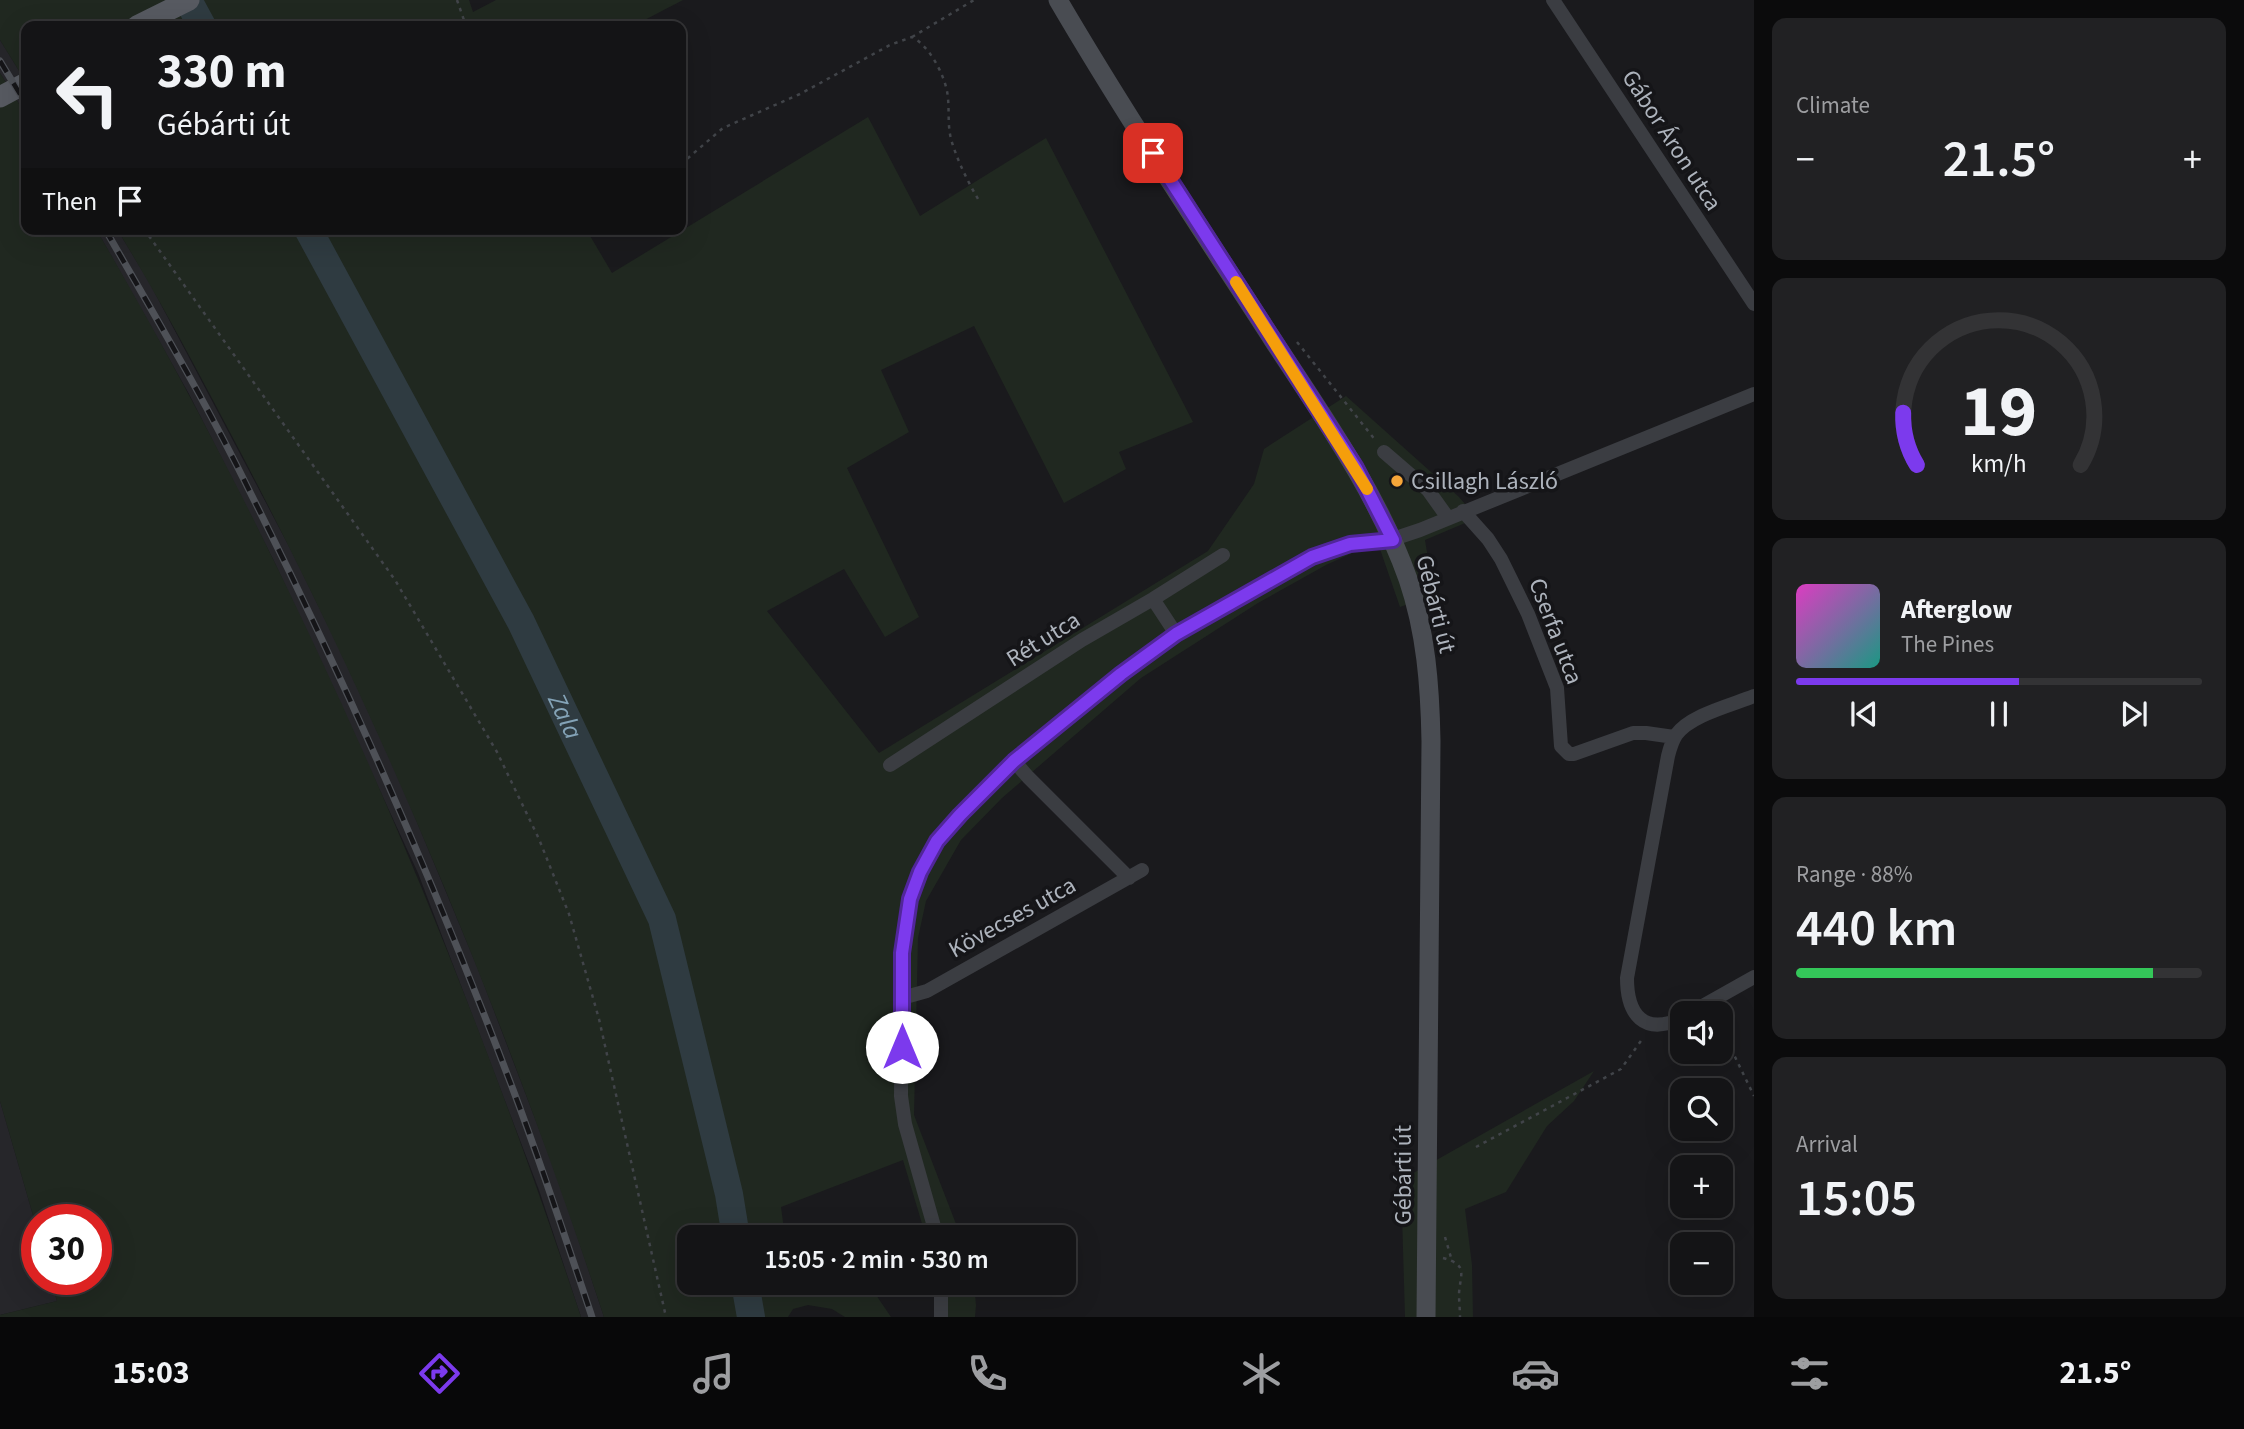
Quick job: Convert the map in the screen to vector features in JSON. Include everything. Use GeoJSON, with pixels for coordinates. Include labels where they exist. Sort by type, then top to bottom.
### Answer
{"type":"FeatureCollection","features":[{"type":"Feature","properties":{"kind":"main road"},"geometry":{"type":"LineString","coordinates":[[147,21],[189,0]]}},
{"type":"Feature","properties":{"kind":"main road","name":"Gébárti út"},"geometry":{"type":"LineString","coordinates":[[1058,0],[1127,113],[1356,468],[1393,540],[1409,582],[1426,655],[1430,696],[1426,1317]]}},
{"type":"Feature","properties":{"kind":"main road"},"geometry":{"type":"LineString","coordinates":[[0,97],[21,86]]}},
{"type":"Feature","properties":{"kind":"street","name":"Gábor Áron utca"},"geometry":{"type":"LineString","coordinates":[[1553,0],[1754,304]]}},
{"type":"Feature","properties":{"kind":"street"},"geometry":{"type":"LineString","coordinates":[[934,1225],[905,1124],[901,1096],[902,953],[906,919],[920,872],[937,841],[1014,761],[1121,674],[1176,634],[1312,557],[1350,544],[1393,540],[1754,394]]}},
{"type":"Feature","properties":{"kind":"street","name":"Gébárti út"},"geometry":{"type":"LineString","coordinates":[[1384,452],[1428,490],[1448,518]]}},
{"type":"Feature","properties":{"kind":"street","name":"Cserfa utca"},"geometry":{"type":"LineString","coordinates":[[1463,511],[1502,559],[1528,614],[1554,677],[1560,708],[1562,746],[1565,751],[1574,754],[1633,733],[1674,737]]}},
{"type":"Feature","properties":{"kind":"street","name":"Rét utca"},"geometry":{"type":"LineString","coordinates":[[890,765],[1082,640],[1223,555]]}},
{"type":"Feature","properties":{"kind":"street"},"geometry":{"type":"LineString","coordinates":[[1153,599],[1176,634]]}},
{"type":"Feature","properties":{"kind":"street"},"geometry":{"type":"LineString","coordinates":[[1670,1023],[1647,1023],[1636,1016],[1629,1002],[1627,978],[1668,755],[1674,737],[1689,723],[1754,696]]}},
{"type":"Feature","properties":{"kind":"street"},"geometry":{"type":"LineString","coordinates":[[1014,761],[1129,878]]}},
{"type":"Feature","properties":{"kind":"street","name":"Kövecses utca"},"geometry":{"type":"LineString","coordinates":[[902,998],[927,991],[1142,870]]}},
{"type":"Feature","properties":{"kind":"street"},"geometry":{"type":"LineString","coordinates":[[1711,1001],[1754,977]]}},
{"type":"Feature","properties":{"kind":"street"},"geometry":{"type":"LineString","coordinates":[[941,1295],[941,1317]]}},
{"type":"Feature","properties":{"kind":"path"},"geometry":{"type":"LineString","coordinates":[[457,0],[464,21]]}},
{"type":"Feature","properties":{"kind":"path"},"geometry":{"type":"LineString","coordinates":[[686,160],[723,128],[800,94],[890,45],[912,37],[974,0]]}},
{"type":"Feature","properties":{"kind":"path"},"geometry":{"type":"LineString","coordinates":[[912,37],[929,50],[947,90],[947,116],[952,140],[965,177],[978,199]]}},
{"type":"Feature","properties":{"kind":"path"},"geometry":{"type":"LineString","coordinates":[[148,235],[395,580],[497,752],[533,826],[569,914],[599,1019],[666,1317]]}},
{"type":"Feature","properties":{"kind":"path"},"geometry":{"type":"LineString","coordinates":[[1297,342],[1384,452]]}},
{"type":"Feature","properties":{"kind":"path"},"geometry":{"type":"LineString","coordinates":[[1476,1147],[1621,1069],[1647,1023]]}},
{"type":"Feature","properties":{"kind":"path"},"geometry":{"type":"LineString","coordinates":[[1733,1053],[1754,1096]]}},
{"type":"Feature","properties":{"kind":"path"},"geometry":{"type":"LineString","coordinates":[[1452,1261],[1462,1272],[1459,1292],[1460,1317]]}},
{"type":"Feature","properties":{"kind":"shaded area"},"geometry":{"type":"Polygon","coordinates":[[[0,0],[469,0],[473,12],[496,0],[683,0],[643,21],[21,21],[21,74],[0,40],[0,0]]]}},
{"type":"Feature","properties":{"kind":"shaded area"},"geometry":{"type":"Polygon","coordinates":[[[0,40],[21,74],[21,107],[0,73],[0,40]]]}},
{"type":"Feature","properties":{"kind":"shaded area"},"geometry":{"type":"Polygon","coordinates":[[[0,73],[21,107],[21,235],[99,235],[170,359],[239,491],[367,760],[425,897],[532,1176],[581,1317],[0,1317],[57,1301],[55,1295],[112,1295],[112,1204],[30,1204],[0,1101],[0,73]]]}},
{"type":"Feature","properties":{"kind":"shaded area"},"geometry":{"type":"Polygon","coordinates":[[[868,117],[920,216],[1046,138],[1193,422],[1119,452],[1126,469],[1064,503],[974,326],[881,370],[909,432],[847,468],[919,617],[885,637],[844,569],[767,611],[879,753],[1208,551],[1254,484],[1264,449],[1346,396],[1459,497],[1477,518],[1425,540],[1434,595],[1400,607],[1380,549],[1361,549],[1258,603],[1141,678],[1002,798],[961,840],[926,901],[918,938],[914,1115],[956,1225],[922,1225],[903,1160],[781,1207],[783,1225],[677,1225],[677,1295],[876,1295],[891,1317],[845,1317],[832,1309],[808,1305],[793,1309],[788,1317],[604,1317],[485,987],[394,771],[346,665],[242,455],[166,313],[120,235],[590,235],[612,273],[674,235],[686,235],[686,228],[868,117]]]}},
{"type":"Feature","properties":{"kind":"shaded area"},"geometry":{"type":"Polygon","coordinates":[[[99,235],[121,235],[149,282],[292,552],[342,654],[397,774],[478,969],[560,1184],[604,1317],[581,1317],[539,1190],[418,873],[274,561],[189,394],[99,235]]]}},
{"type":"Feature","properties":{"kind":"shaded area"},"geometry":{"type":"Polygon","coordinates":[[[1594,1071],[1574,1101],[1547,1126],[1506,1192],[1465,1209],[1472,1265],[1473,1317],[1405,1317],[1401,1180],[1594,1071]]]}},
{"type":"Feature","properties":{"kind":"shaded area"},"geometry":{"type":"Polygon","coordinates":[[[0,1101],[30,1204],[21,1204],[21,1295],[55,1295],[57,1301],[0,1315],[0,1101]]]}},
{"type":"Feature","properties":{"kind":"shaded area"},"geometry":{"type":"Polygon","coordinates":[[[935,1295],[975,1295],[975,1317],[935,1317],[935,1295]]]}},
{"type":"Feature","properties":{"kind":"waterway","name":"Zala"},"geometry":{"type":"LineString","coordinates":[[188,0],[199,21]]}},
{"type":"Feature","properties":{"kind":"waterway","name":"Zala"},"geometry":{"type":"LineString","coordinates":[[311,235],[521,622],[662,919],[729,1194],[734,1225]]}},
{"type":"Feature","properties":{"kind":"waterway","name":"Zala"},"geometry":{"type":"LineString","coordinates":[[747,1295],[751,1317]]}},
{"type":"Feature","properties":{"kind":"railway"},"geometry":{"type":"LineString","coordinates":[[0,61],[21,96]]}},
{"type":"Feature","properties":{"kind":"railway"},"geometry":{"type":"LineString","coordinates":[[108,235],[233,458],[286,564],[387,782],[509,1079],[592,1317]]}},
{"type":"Feature","properties":{"kind":"slow traffic"},"geometry":{"type":"LineString","coordinates":[[1236,282],[1367,489]]}},
{"type":"Feature","properties":{"kind":"place","name":"Csillagh László"},"geometry":{"type":"Point","coordinates":[1397,481]}},
{"type":"Feature","properties":{"kind":"route"},"geometry":{"type":"LineString","coordinates":[[902,1047],[902,953],[910,899],[920,872],[937,841],[960,815],[1014,761],[1121,674],[1176,634],[1312,557],[1350,544],[1393,540],[1356,468],[1153,153]]}}]}
